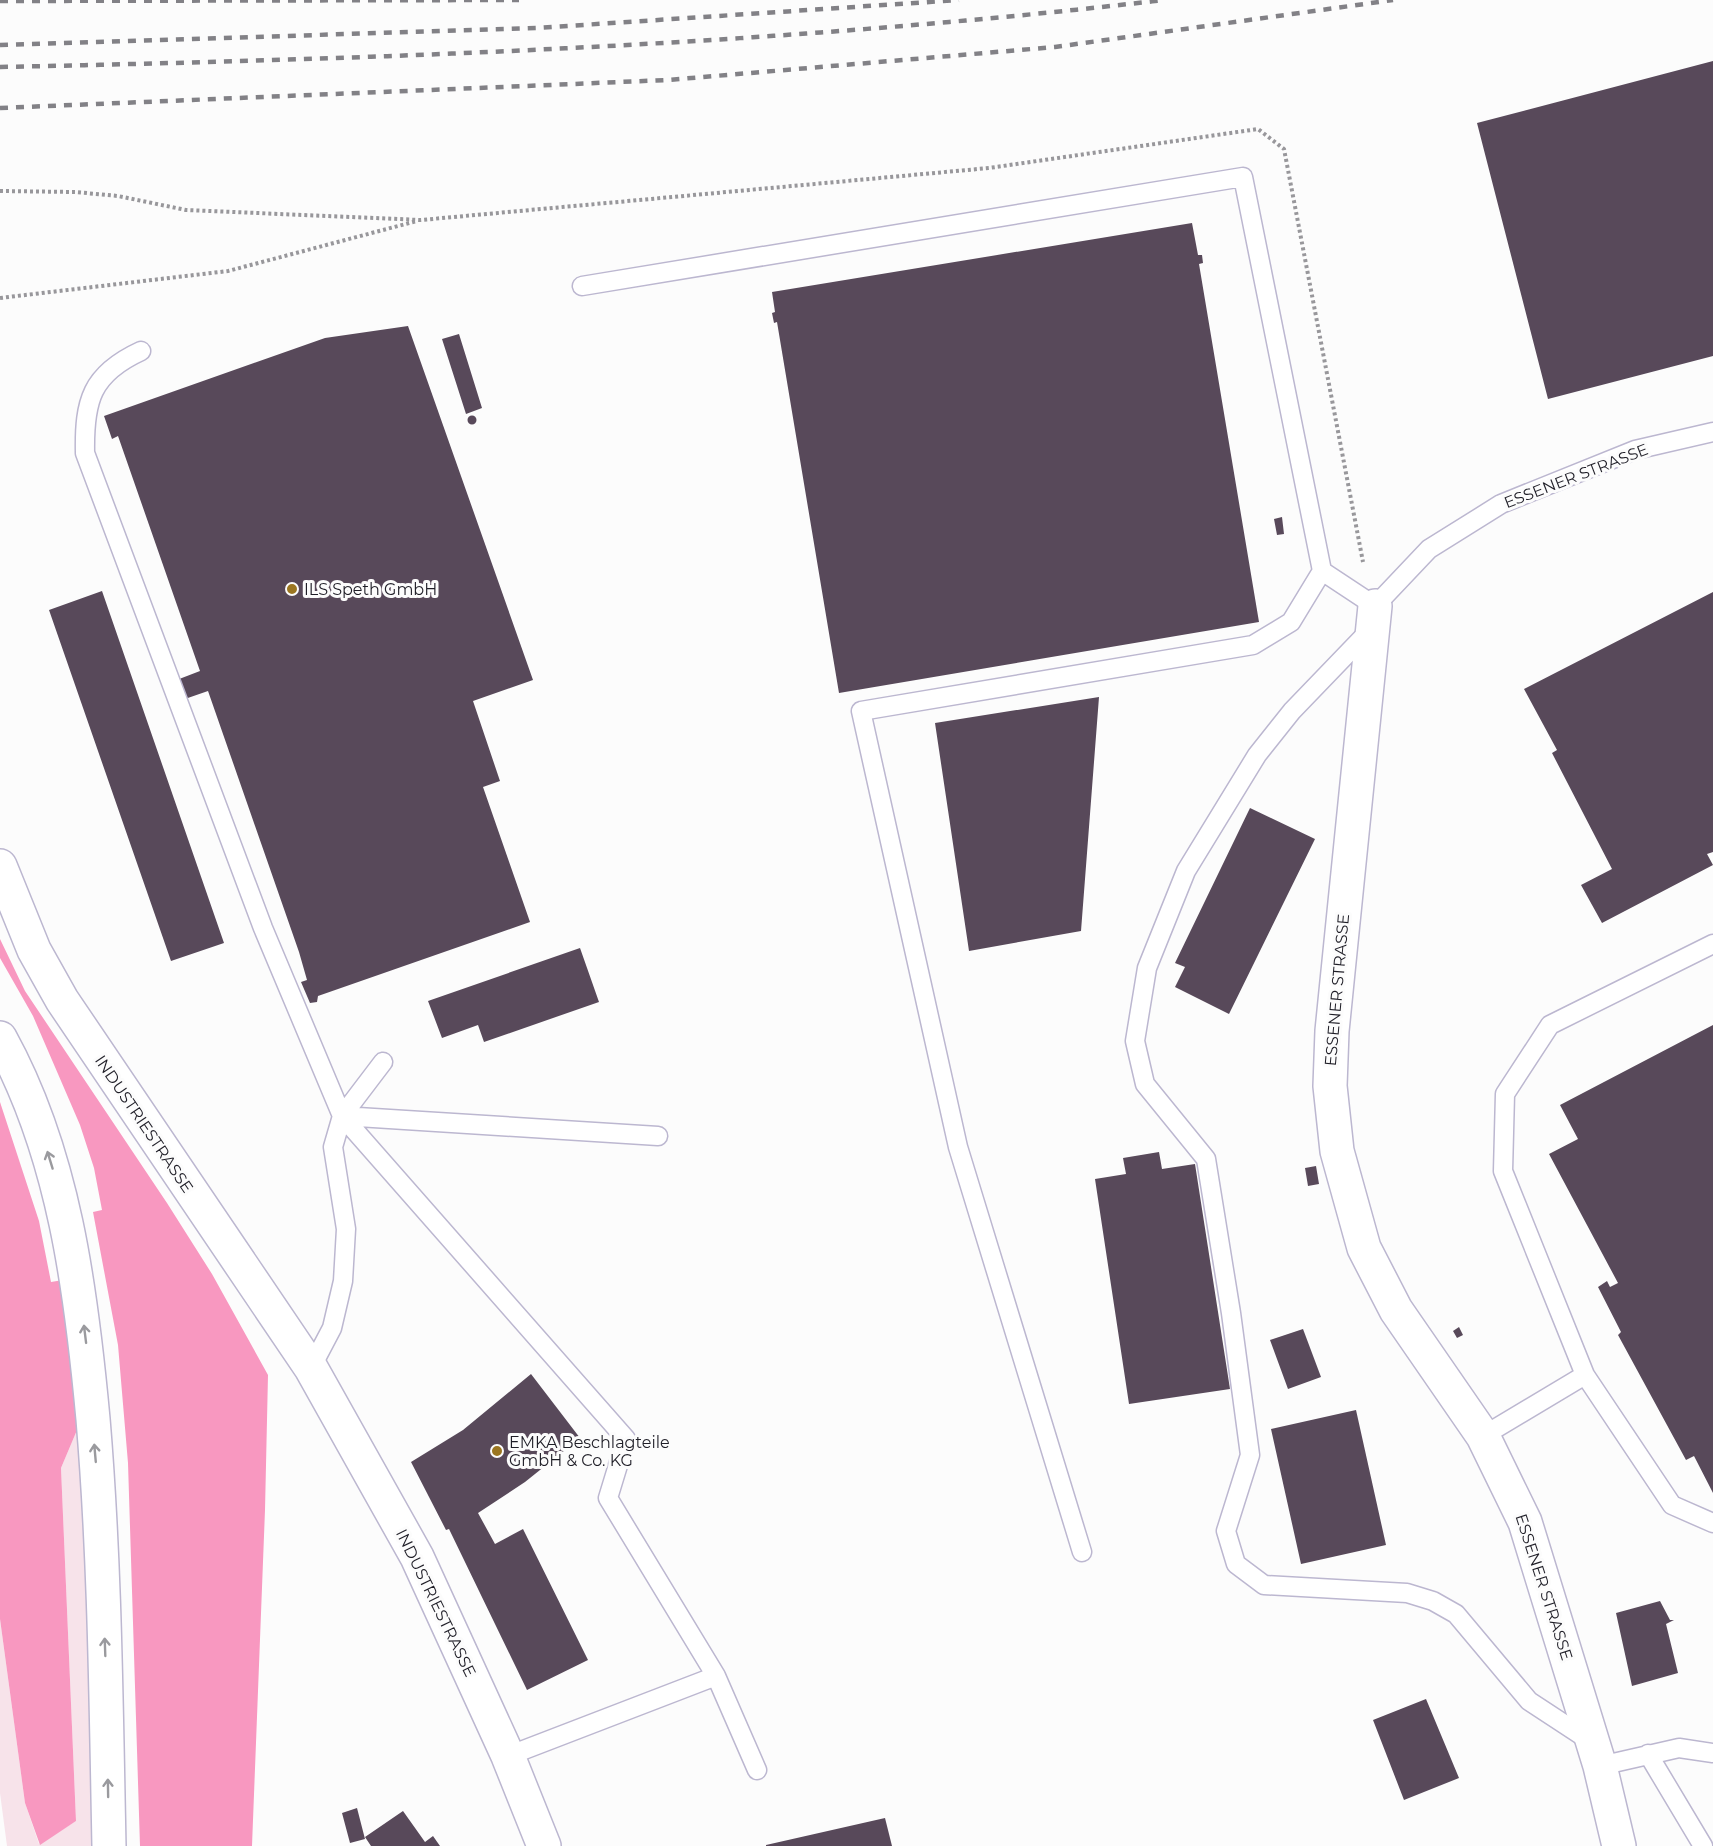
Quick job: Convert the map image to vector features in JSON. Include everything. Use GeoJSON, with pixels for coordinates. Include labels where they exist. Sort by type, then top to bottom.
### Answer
{"type":"FeatureCollection","features":[{"type":"Feature","properties":{"kind":"main road","name":"ESSENER STRASSE"},"geometry":{"type":"LineString","coordinates":[[1374,617],[1332,1031],[1330,1086],[1337,1151],[1364,1248],[1390,1300],[1484,1436],[1525,1522],[1597,1754],[1619,1846]]}},
{"type":"Feature","properties":{"kind":"main road","name":"INDUSTRIESTRASSE"},"geometry":{"type":"LineString","coordinates":[[0,866],[34,950],[62,1000],[311,1368],[417,1557],[508,1756],[544,1846]]}},
{"type":"Feature","properties":{"kind":"main road"},"geometry":{"type":"LineString","coordinates":[[0,1038],[34,1110],[51,1163],[82,1310],[101,1524],[109,1846]]}},
{"type":"Feature","properties":{"kind":"lane"},"geometry":{"type":"LineString","coordinates":[[582,286],[1243,177],[1322,571],[1374,617],[1257,755],[1186,871],[1147,968],[1135,1041],[1144,1084],[1206,1159],[1231,1313],[1250,1455],[1226,1531],[1236,1564],[1264,1585],[1407,1593],[1433,1601],[1456,1614],[1529,1701],[1597,1754],[1648,1754],[1679,1748],[1713,1753]]}},
{"type":"Feature","properties":{"kind":"lane"},"geometry":{"type":"LineString","coordinates":[[141,351],[117,362],[95,384],[84,418],[85,453],[262,928],[342,1116],[626,1439],[608,1498],[716,1676],[757,1770]]}},
{"type":"Feature","properties":{"kind":"lane","name":"ESSENER STRASSE"},"geometry":{"type":"LineString","coordinates":[[1374,617],[1429,549],[1501,504],[1635,450],[1713,432]]}},
{"type":"Feature","properties":{"kind":"lane"},"geometry":{"type":"LineString","coordinates":[[1082,1552],[958,1147],[861,711],[1253,645],[1291,622],[1322,571]]}},
{"type":"Feature","properties":{"kind":"lane"},"geometry":{"type":"LineString","coordinates":[[1713,944],[1550,1025],[1505,1094],[1503,1172],[1585,1375],[1672,1505],[1713,1522]]}},
{"type":"Feature","properties":{"kind":"lane"},"geometry":{"type":"LineString","coordinates":[[311,1368],[332,1328],[343,1281],[346,1229],[333,1147],[342,1116],[383,1062]]}},
{"type":"Feature","properties":{"kind":"lane"},"geometry":{"type":"LineString","coordinates":[[342,1116],[658,1136]]}},
{"type":"Feature","properties":{"kind":"lane"},"geometry":{"type":"LineString","coordinates":[[1484,1436],[1585,1375]]}},
{"type":"Feature","properties":{"kind":"lane"},"geometry":{"type":"LineString","coordinates":[[508,1756],[716,1676]]}},
{"type":"Feature","properties":{"kind":"lane"},"geometry":{"type":"LineString","coordinates":[[1648,1754],[1703,1846]]}},
{"type":"Feature","properties":{"kind":"path"},"geometry":{"type":"LineString","coordinates":[[0,191],[75,192],[118,196],[186,210],[421,220],[989,168],[1258,129],[1284,149],[1374,617]]}},
{"type":"Feature","properties":{"kind":"path"},"geometry":{"type":"LineString","coordinates":[[0,298],[228,271],[421,220]]}},
{"type":"Feature","properties":{"kind":"shaded area"},"geometry":{"type":"Polygon","coordinates":[[[0,939],[25,991],[212,1274],[268,1375],[252,1846],[140,1846],[128,1463],[118,1345],[93,1212],[102,1210],[94,1168],[80,1125],[33,1016],[0,958],[0,939]]]}},
{"type":"Feature","properties":{"kind":"shaded area"},"geometry":{"type":"Polygon","coordinates":[[[0,1102],[39,1221],[51,1282],[63,1280],[80,1423],[61,1468],[76,1821],[40,1845],[25,1803],[0,1619],[0,1102]]]}},
{"type":"Feature","properties":{"kind":"shaded area"},"geometry":{"type":"Polygon","coordinates":[[[80,1423],[87,1511],[93,1846],[7,1846],[0,1793],[0,1619],[25,1803],[39,1844],[76,1821],[61,1468],[80,1423]]]}},
{"type":"Feature","properties":{"kind":"building"},"geometry":{"type":"Polygon","coordinates":[[[1713,61],[1713,356],[1548,399],[1477,123],[1713,61]]]}},
{"type":"Feature","properties":{"kind":"building"},"geometry":{"type":"Polygon","coordinates":[[[1192,223],[1198,255],[1202,255],[1203,263],[1199,264],[1259,622],[839,693],[777,322],[774,323],[772,313],[775,312],[772,292],[1192,223]]]}},
{"type":"Feature","properties":{"kind":"building","name":"ILS Speth GmbH"},"geometry":{"type":"Polygon","coordinates":[[[408,326],[533,680],[473,701],[500,781],[483,787],[530,922],[318,996],[317,1002],[310,1003],[301,982],[307,980],[299,952],[208,691],[182,700],[174,681],[200,671],[118,436],[112,439],[104,416],[325,338],[408,326]]]}},
{"type":"Feature","properties":{"kind":"building"},"geometry":{"type":"Polygon","coordinates":[[[459,334],[482,408],[466,414],[442,339],[459,334]]]}},
{"type":"Feature","properties":{"kind":"building"},"geometry":{"type":"Polygon","coordinates":[[[472,416],[476,420],[472,424],[468,420],[472,416]]]}},
{"type":"Feature","properties":{"kind":"building"},"geometry":{"type":"Polygon","coordinates":[[[1282,517],[1284,534],[1277,535],[1274,519],[1282,517]]]}},
{"type":"Feature","properties":{"kind":"building"},"geometry":{"type":"Polygon","coordinates":[[[102,591],[224,943],[171,961],[49,610],[102,591]]]}},
{"type":"Feature","properties":{"kind":"building"},"geometry":{"type":"Polygon","coordinates":[[[1713,592],[1713,852],[1707,854],[1713,865],[1602,923],[1581,885],[1612,869],[1552,753],[1557,750],[1524,689],[1713,592]]]}},
{"type":"Feature","properties":{"kind":"building"},"geometry":{"type":"Polygon","coordinates":[[[1099,697],[1081,931],[969,951],[935,723],[1099,697]]]}},
{"type":"Feature","properties":{"kind":"building"},"geometry":{"type":"Polygon","coordinates":[[[1250,808],[1315,839],[1229,1014],[1175,987],[1185,967],[1175,963],[1250,808]]]}},
{"type":"Feature","properties":{"kind":"building"},"geometry":{"type":"Polygon","coordinates":[[[580,948],[599,1002],[484,1042],[478,1025],[442,1038],[428,1001],[580,948]]]}},
{"type":"Feature","properties":{"kind":"building"},"geometry":{"type":"Polygon","coordinates":[[[1713,1025],[1713,1493],[1694,1456],[1686,1460],[1618,1335],[1621,1332],[1598,1287],[1607,1281],[1610,1287],[1618,1283],[1549,1154],[1578,1139],[1560,1105],[1713,1025]]]}},
{"type":"Feature","properties":{"kind":"building"},"geometry":{"type":"Polygon","coordinates":[[[1159,1152],[1162,1169],[1195,1164],[1230,1389],[1129,1404],[1095,1179],[1126,1174],[1123,1158],[1159,1152]]]}},
{"type":"Feature","properties":{"kind":"building"},"geometry":{"type":"Polygon","coordinates":[[[1316,1166],[1319,1184],[1308,1186],[1305,1168],[1316,1166]]]}},
{"type":"Feature","properties":{"kind":"building"},"geometry":{"type":"Polygon","coordinates":[[[1459,1327],[1463,1335],[1457,1338],[1453,1331],[1459,1327]]]}},
{"type":"Feature","properties":{"kind":"building"},"geometry":{"type":"Polygon","coordinates":[[[1303,1329],[1321,1377],[1288,1389],[1270,1340],[1303,1329]]]}},
{"type":"Feature","properties":{"kind":"building"},"geometry":{"type":"Polygon","coordinates":[[[531,1374],[580,1438],[525,1482],[478,1513],[495,1544],[523,1529],[588,1660],[527,1690],[449,1529],[446,1530],[411,1462],[463,1430],[531,1374]]]}},
{"type":"Feature","properties":{"kind":"building"},"geometry":{"type":"Polygon","coordinates":[[[1356,1410],[1386,1545],[1301,1564],[1271,1429],[1356,1410]]]}},
{"type":"Feature","properties":{"kind":"building"},"geometry":{"type":"Polygon","coordinates":[[[1660,1601],[1670,1620],[1674,1620],[1666,1624],[1678,1673],[1632,1686],[1616,1613],[1660,1601]]]}},
{"type":"Feature","properties":{"kind":"building"},"geometry":{"type":"Polygon","coordinates":[[[1426,1699],[1459,1778],[1404,1800],[1373,1720],[1426,1699]]]}},
{"type":"Feature","properties":{"kind":"building"},"geometry":{"type":"Polygon","coordinates":[[[357,1808],[365,1839],[350,1843],[342,1813],[357,1808]]]}},
{"type":"Feature","properties":{"kind":"building"},"geometry":{"type":"Polygon","coordinates":[[[403,1811],[425,1842],[433,1836],[440,1846],[371,1846],[365,1837],[403,1811]]]}},
{"type":"Feature","properties":{"kind":"building"},"geometry":{"type":"Polygon","coordinates":[[[885,1818],[892,1846],[766,1846],[766,1845],[885,1818]]]}},
{"type":"Feature","properties":{"kind":"railway"},"geometry":{"type":"LineString","coordinates":[[0,1],[519,0]]}},
{"type":"Feature","properties":{"kind":"railway"},"geometry":{"type":"LineString","coordinates":[[0,45],[537,28],[959,0]]}},
{"type":"Feature","properties":{"kind":"railway"},"geometry":{"type":"LineString","coordinates":[[0,67],[437,54],[729,39],[874,28],[1164,0]]}},
{"type":"Feature","properties":{"kind":"railway"},"geometry":{"type":"LineString","coordinates":[[0,108],[668,80],[1055,47],[1393,0]]}},
{"type":"Feature","properties":{"kind":"place","name":"ILS Speth GmbH"},"geometry":{"type":"Point","coordinates":[292,589]}},
{"type":"Feature","properties":{"kind":"place","name":"EMKA Beschlagteile GmbH & Co. KG"},"geometry":{"type":"Point","coordinates":[497,1451]}}]}
